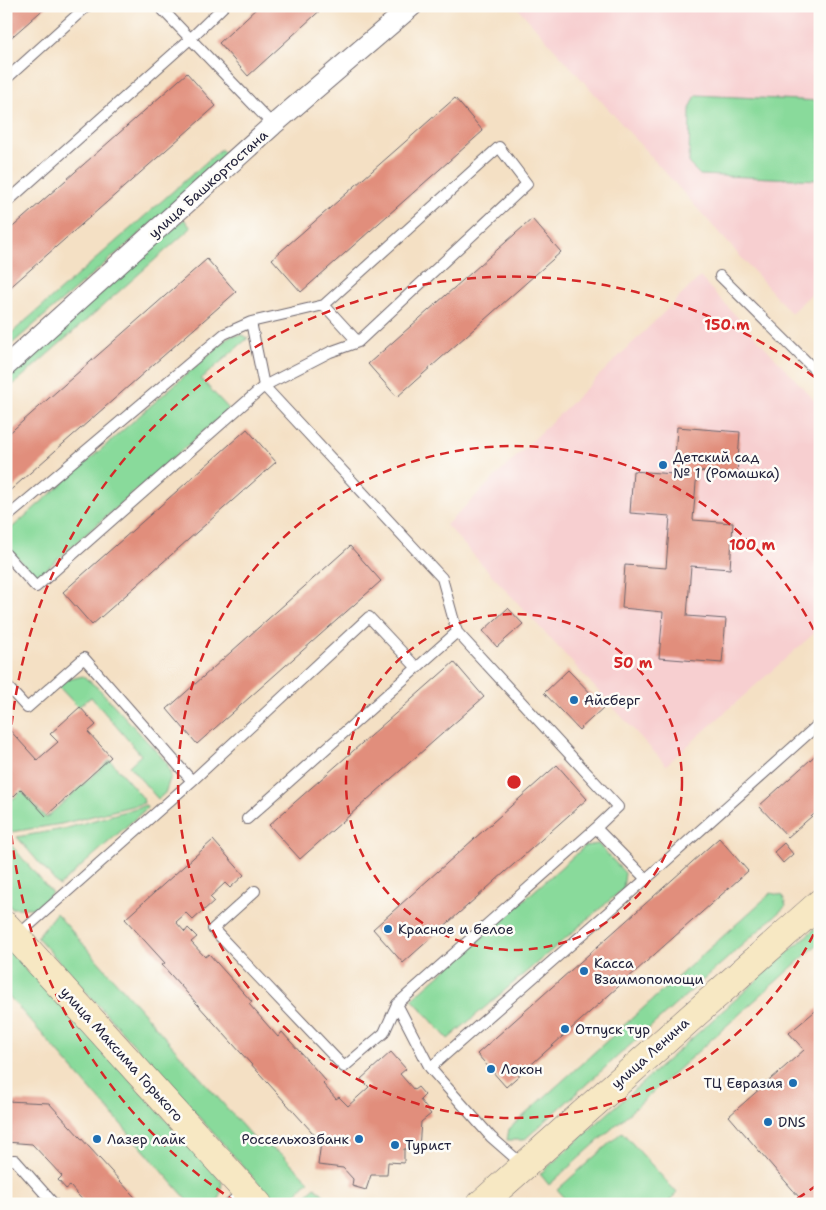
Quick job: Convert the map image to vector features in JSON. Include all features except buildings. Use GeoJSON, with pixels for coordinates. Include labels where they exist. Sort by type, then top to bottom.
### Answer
{"type":"FeatureCollection","features":[{"type":"Feature","properties":{"kind":"street","name":"улица Башкортостана"},"geometry":{"type":"LineString","coordinates":[[6,366],[273,125],[412,6]]}},
{"type":"Feature","properties":{"kind":"street","name":"улица Ленина"},"geometry":{"type":"LineString","coordinates":[[481,1204],[820,903]]}},
{"type":"Feature","properties":{"kind":"street","name":"улица Максима Горького"},"geometry":{"type":"LineString","coordinates":[[11,932],[244,1199]]}},
{"type":"Feature","properties":{"kind":"lane"},"geometry":{"type":"LineString","coordinates":[[6,79],[87,6]]}},
{"type":"Feature","properties":{"kind":"lane"},"geometry":{"type":"LineString","coordinates":[[159,6],[273,125]]}},
{"type":"Feature","properties":{"kind":"lane"},"geometry":{"type":"LineString","coordinates":[[6,203],[190,40],[224,6]]}},
{"type":"Feature","properties":{"kind":"lane"},"geometry":{"type":"LineString","coordinates":[[6,518],[224,334],[251,322],[324,305],[499,147],[527,184],[358,342],[330,352],[264,386],[36,587],[6,554]]}},
{"type":"Feature","properties":{"kind":"lane"},"geometry":{"type":"LineString","coordinates":[[720,276],[820,375]]}},
{"type":"Feature","properties":{"kind":"lane"},"geometry":{"type":"LineString","coordinates":[[324,305],[358,342]]}},
{"type":"Feature","properties":{"kind":"lane"},"geometry":{"type":"LineString","coordinates":[[251,322],[264,386],[442,578],[457,632],[618,807],[397,1004],[384,1033],[344,1067],[213,929],[255,891]]}},
{"type":"Feature","properties":{"kind":"lane"},"geometry":{"type":"LineString","coordinates":[[11,932],[192,781],[369,617],[417,668]]}},
{"type":"Feature","properties":{"kind":"lane"},"geometry":{"type":"LineString","coordinates":[[248,819],[457,632]]}},
{"type":"Feature","properties":{"kind":"lane"},"geometry":{"type":"LineString","coordinates":[[6,685],[27,708],[84,658],[192,781]]}},
{"type":"Feature","properties":{"kind":"lane"},"geometry":{"type":"LineString","coordinates":[[430,1068],[646,879],[820,723]]}},
{"type":"Feature","properties":{"kind":"lane"},"geometry":{"type":"LineString","coordinates":[[596,828],[646,879]]}},
{"type":"Feature","properties":{"kind":"lane"},"geometry":{"type":"LineString","coordinates":[[397,1004],[430,1068],[491,1137],[523,1166]]}},
{"type":"Feature","properties":{"kind":"lane"},"geometry":{"type":"LineString","coordinates":[[6,1160],[15,1160],[54,1204]]}},
{"type":"Feature","properties":{"kind":"shaded area"},"geometry":{"type":"Polygon","coordinates":[[[516,6],[820,6],[820,286],[791,313],[516,6]]]}},
{"type":"Feature","properties":{"kind":"shaded area","name":"Детский сад № 1 (Ромашка)"},"geometry":{"type":"Polygon","coordinates":[[[700,277],[820,406],[820,628],[666,765],[446,525],[700,277]]]}},
{"type":"Feature","properties":{"kind":"green space"},"geometry":{"type":"Polygon","coordinates":[[[696,95],[820,101],[820,180],[700,175],[689,164],[690,109],[696,95]]]}},
{"type":"Feature","properties":{"kind":"green space"},"geometry":{"type":"Polygon","coordinates":[[[221,149],[228,157],[6,349],[6,338],[221,149]]]}},
{"type":"Feature","properties":{"kind":"green space"},"geometry":{"type":"Polygon","coordinates":[[[184,219],[191,228],[6,391],[6,378],[184,219]]]}},
{"type":"Feature","properties":{"kind":"green space"},"geometry":{"type":"Polygon","coordinates":[[[243,335],[248,338],[201,379],[229,409],[36,578],[6,545],[6,533],[230,336],[243,335]]]}},
{"type":"Feature","properties":{"kind":"green space"},"geometry":{"type":"Polygon","coordinates":[[[83,676],[99,689],[167,763],[171,776],[165,793],[158,799],[129,766],[141,755],[91,697],[78,707],[58,686],[66,680],[83,676]]]}},
{"type":"Feature","properties":{"kind":"green space"},"geometry":{"type":"Polygon","coordinates":[[[110,760],[143,798],[144,803],[61,824],[11,832],[6,826],[6,792],[13,799],[22,791],[46,818],[110,760]]]}},
{"type":"Feature","properties":{"kind":"green space"},"geometry":{"type":"Polygon","coordinates":[[[146,805],[147,808],[59,886],[17,837],[64,829],[146,805]]]}},
{"type":"Feature","properties":{"kind":"green space"},"geometry":{"type":"Polygon","coordinates":[[[6,839],[52,893],[35,908],[11,908],[6,902],[6,839]]]}},
{"type":"Feature","properties":{"kind":"green space"},"geometry":{"type":"Polygon","coordinates":[[[598,844],[625,873],[623,889],[448,1039],[412,999],[585,846],[598,844]]]}},
{"type":"Feature","properties":{"kind":"green space"},"geometry":{"type":"Polygon","coordinates":[[[771,893],[783,896],[786,906],[524,1140],[507,1140],[509,1129],[771,893]]]}},
{"type":"Feature","properties":{"kind":"green space"},"geometry":{"type":"Polygon","coordinates":[[[56,913],[254,1139],[282,1154],[309,1181],[284,1204],[277,1204],[37,937],[56,913]]]}},
{"type":"Feature","properties":{"kind":"green space"},"geometry":{"type":"Polygon","coordinates":[[[820,924],[820,942],[549,1185],[540,1174],[820,924]]]}},
{"type":"Feature","properties":{"kind":"green space"},"geometry":{"type":"Polygon","coordinates":[[[6,942],[222,1182],[220,1198],[213,1204],[191,1204],[6,993],[6,942]]]}},
{"type":"Feature","properties":{"kind":"green space"},"geometry":{"type":"Polygon","coordinates":[[[622,1132],[677,1193],[666,1204],[569,1204],[557,1190],[622,1132]]]}},
{"type":"Feature","properties":{"kind":"green space"},"geometry":{"type":"Polygon","coordinates":[[[315,1187],[334,1204],[296,1204],[315,1187]]]}},
{"type":"Feature","properties":{"kind":"place","name":"Детский сад № 1 (Ромашка)"},"geometry":{"type":"Point","coordinates":[663,465]}},
{"type":"Feature","properties":{"kind":"place","name":"Айсберг"},"geometry":{"type":"Point","coordinates":[574,700]}},
{"type":"Feature","properties":{"kind":"place","name":"Красное и белое"},"geometry":{"type":"Point","coordinates":[388,929]}},
{"type":"Feature","properties":{"kind":"place","name":"Касса Взаимопомощи"},"geometry":{"type":"Point","coordinates":[584,971]}},
{"type":"Feature","properties":{"kind":"place","name":"Отпуск тур"},"geometry":{"type":"Point","coordinates":[565,1029]}},
{"type":"Feature","properties":{"kind":"place","name":"Локон"},"geometry":{"type":"Point","coordinates":[491,1069]}},
{"type":"Feature","properties":{"kind":"place","name":"ТЦ Евразия"},"geometry":{"type":"Point","coordinates":[793,1083]}},
{"type":"Feature","properties":{"kind":"place","name":"DNS"},"geometry":{"type":"Point","coordinates":[768,1122]}},
{"type":"Feature","properties":{"kind":"place","name":"Лазер лайк"},"geometry":{"type":"Point","coordinates":[97,1139]}},
{"type":"Feature","properties":{"kind":"place","name":"Россельхозбанк"},"geometry":{"type":"Point","coordinates":[359,1139]}},
{"type":"Feature","properties":{"kind":"place","name":"Турист"},"geometry":{"type":"Point","coordinates":[395,1145]}}]}
